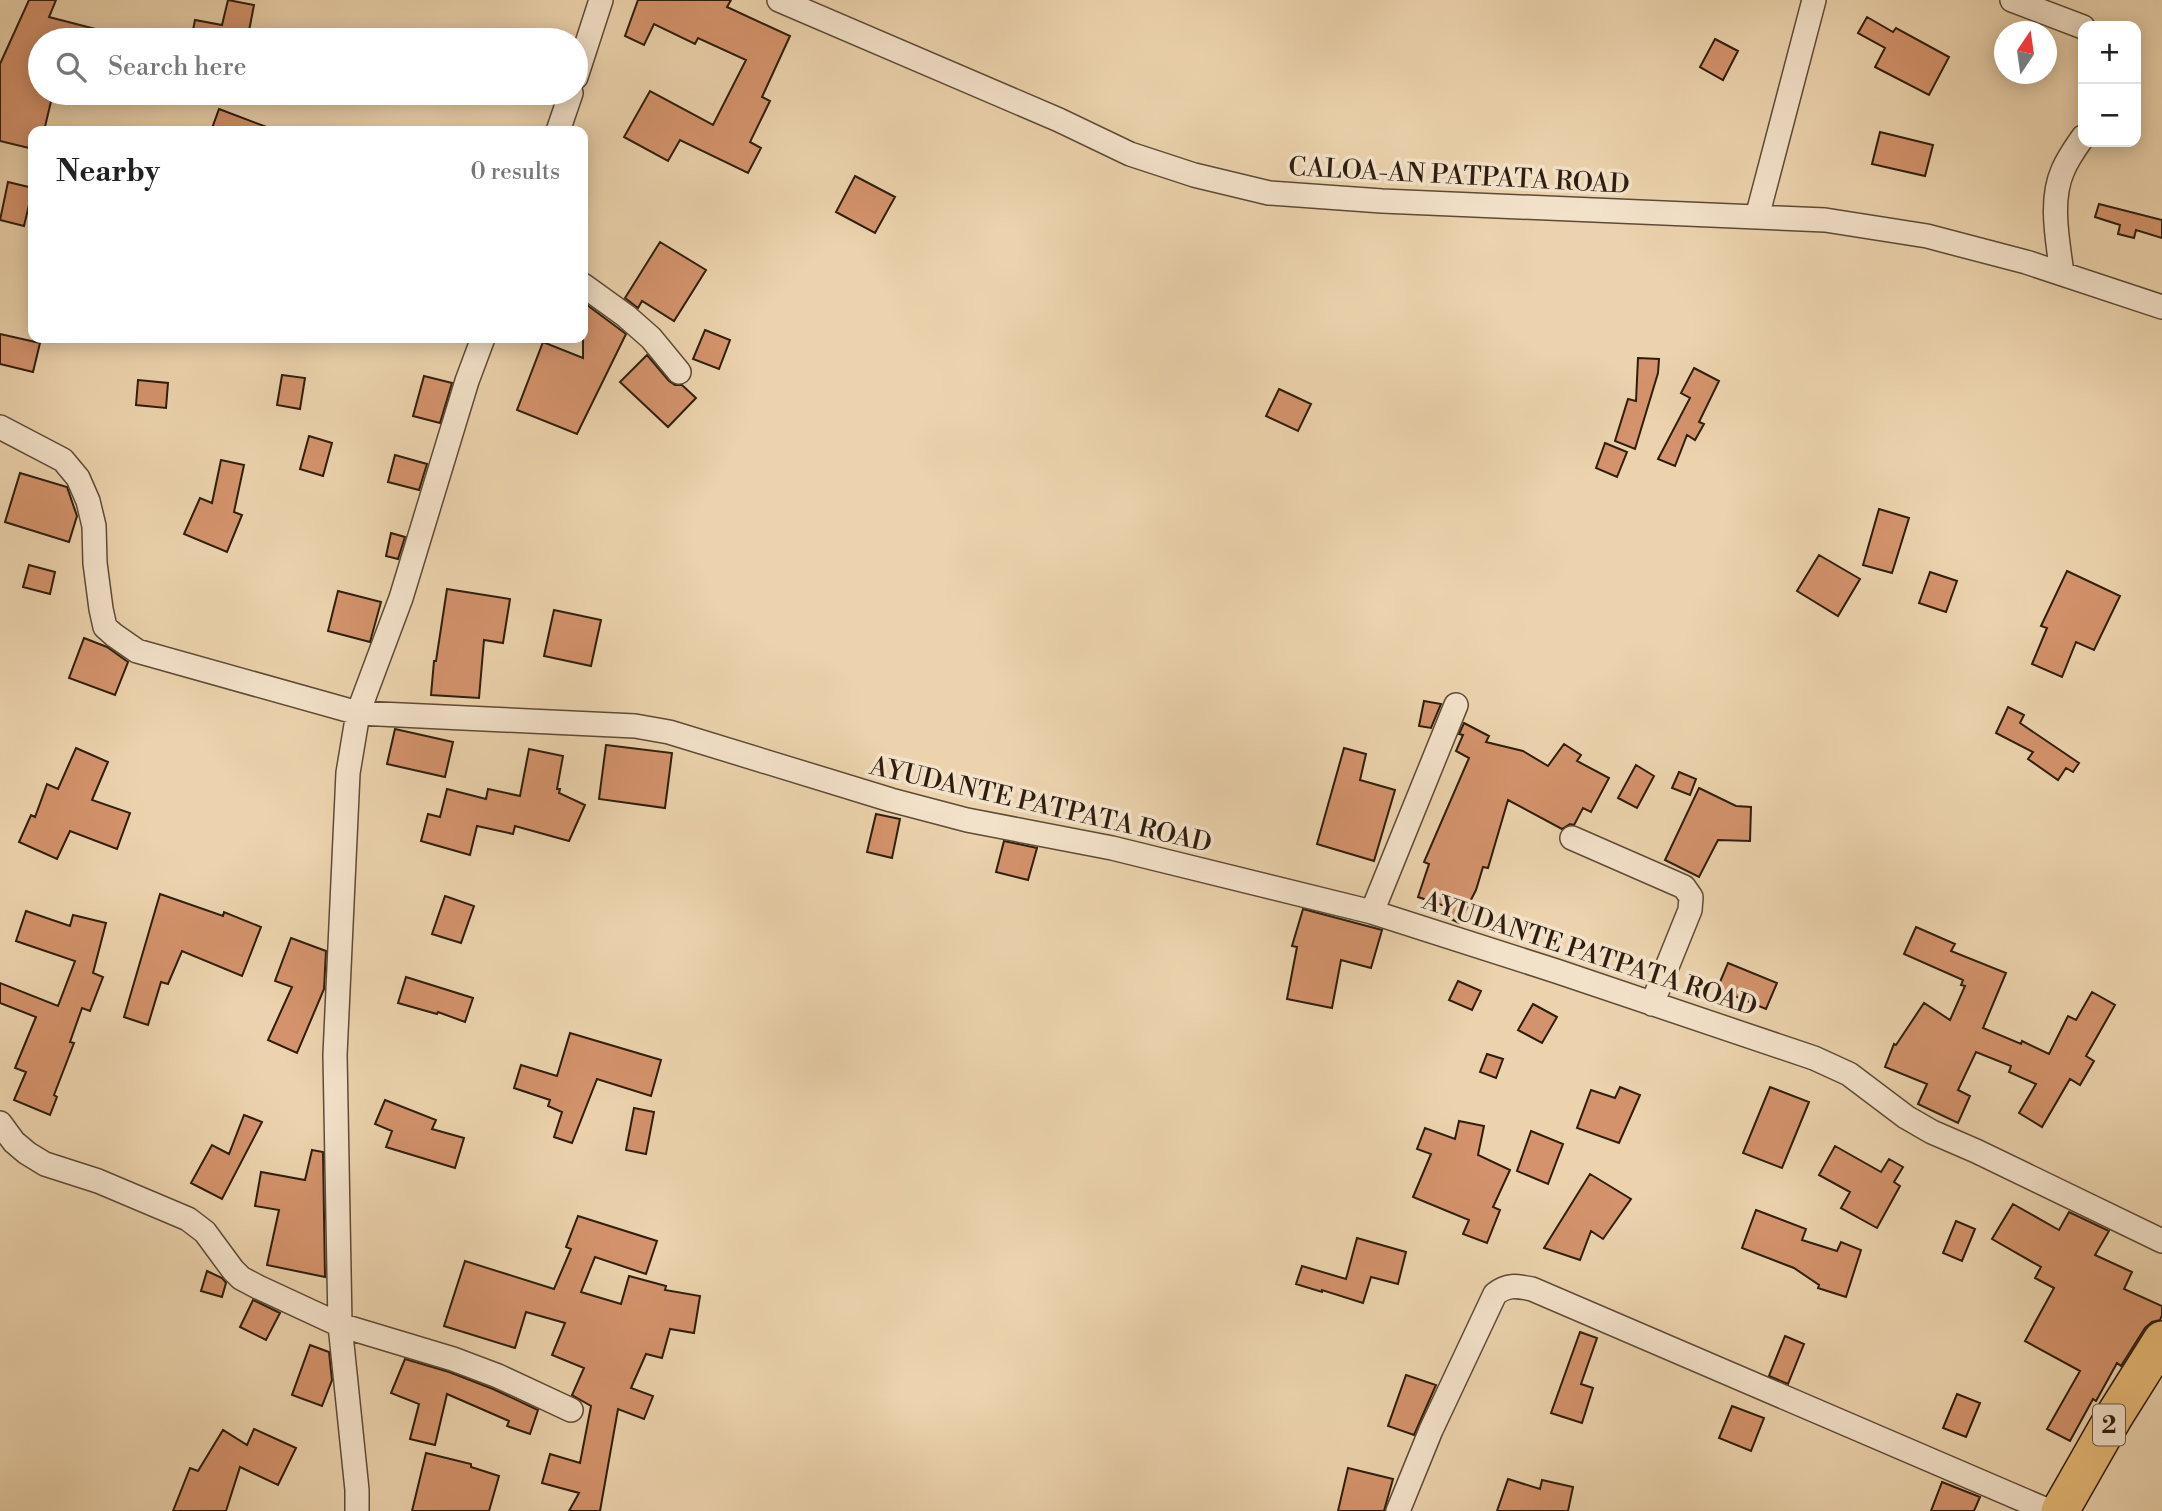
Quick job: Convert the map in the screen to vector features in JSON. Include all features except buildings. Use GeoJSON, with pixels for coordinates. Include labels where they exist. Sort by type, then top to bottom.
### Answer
{"type":"FeatureCollection","features":[{"type":"Feature","properties":{"kind":"main road","name":"2"},"geometry":{"type":"LineString","coordinates":[[2060,1511],[2113,1418],[2162,1340]]}},
{"type":"Feature","properties":{"kind":"street"},"geometry":{"type":"LineString","coordinates":[[588,40],[601,0]]}},
{"type":"Feature","properties":{"kind":"street","name":"CALOA-AN PATPATA ROAD"},"geometry":{"type":"LineString","coordinates":[[779,0],[1059,120],[1130,154],[1194,175],[1269,193],[1381,201],[1825,220],[1927,236],[2026,261],[2162,307]]}},
{"type":"Feature","properties":{"kind":"street"},"geometry":{"type":"LineString","coordinates":[[1757,217],[1814,0]]}},
{"type":"Feature","properties":{"kind":"street"},"geometry":{"type":"LineString","coordinates":[[2012,0],[2078,25]]}},
{"type":"Feature","properties":{"kind":"street"},"geometry":{"type":"LineString","coordinates":[[560,126],[566,105]]}},
{"type":"Feature","properties":{"kind":"street"},"geometry":{"type":"LineString","coordinates":[[2062,274],[2056,220],[2057,194],[2062,171],[2078,145]]}},
{"type":"Feature","properties":{"kind":"street"},"geometry":{"type":"LineString","coordinates":[[588,289],[651,338],[679,372]]}},
{"type":"Feature","properties":{"kind":"street"},"geometry":{"type":"LineString","coordinates":[[356,1511],[357,1490],[340,1325],[335,1055],[348,773],[358,713],[401,598],[481,343]]}},
{"type":"Feature","properties":{"kind":"street","name":"AYUDANTE PATPATA ROAD"},"geometry":{"type":"LineString","coordinates":[[0,427],[63,460],[78,478],[88,501],[94,526],[95,562],[105,626],[137,651],[358,713],[635,726],[669,732],[891,800],[968,820],[1112,848],[1372,912],[1814,1058],[1849,1074],[1906,1117],[1932,1132],[2162,1241]]}},
{"type":"Feature","properties":{"kind":"street"},"geometry":{"type":"LineString","coordinates":[[1372,912],[1456,705]]}},
{"type":"Feature","properties":{"kind":"street"},"geometry":{"type":"LineString","coordinates":[[1572,838],[1684,887],[1691,897],[1690,910],[1652,1004]]}},
{"type":"Feature","properties":{"kind":"street"},"geometry":{"type":"LineString","coordinates":[[0,1123],[14,1142],[45,1164],[98,1181],[188,1219],[205,1232],[241,1278],[340,1325],[453,1359],[498,1376],[571,1410]]}},
{"type":"Feature","properties":{"kind":"street"},"geometry":{"type":"LineString","coordinates":[[1398,1511],[1494,1294],[1503,1287],[1513,1285],[1532,1289],[2049,1511]]}}]}
